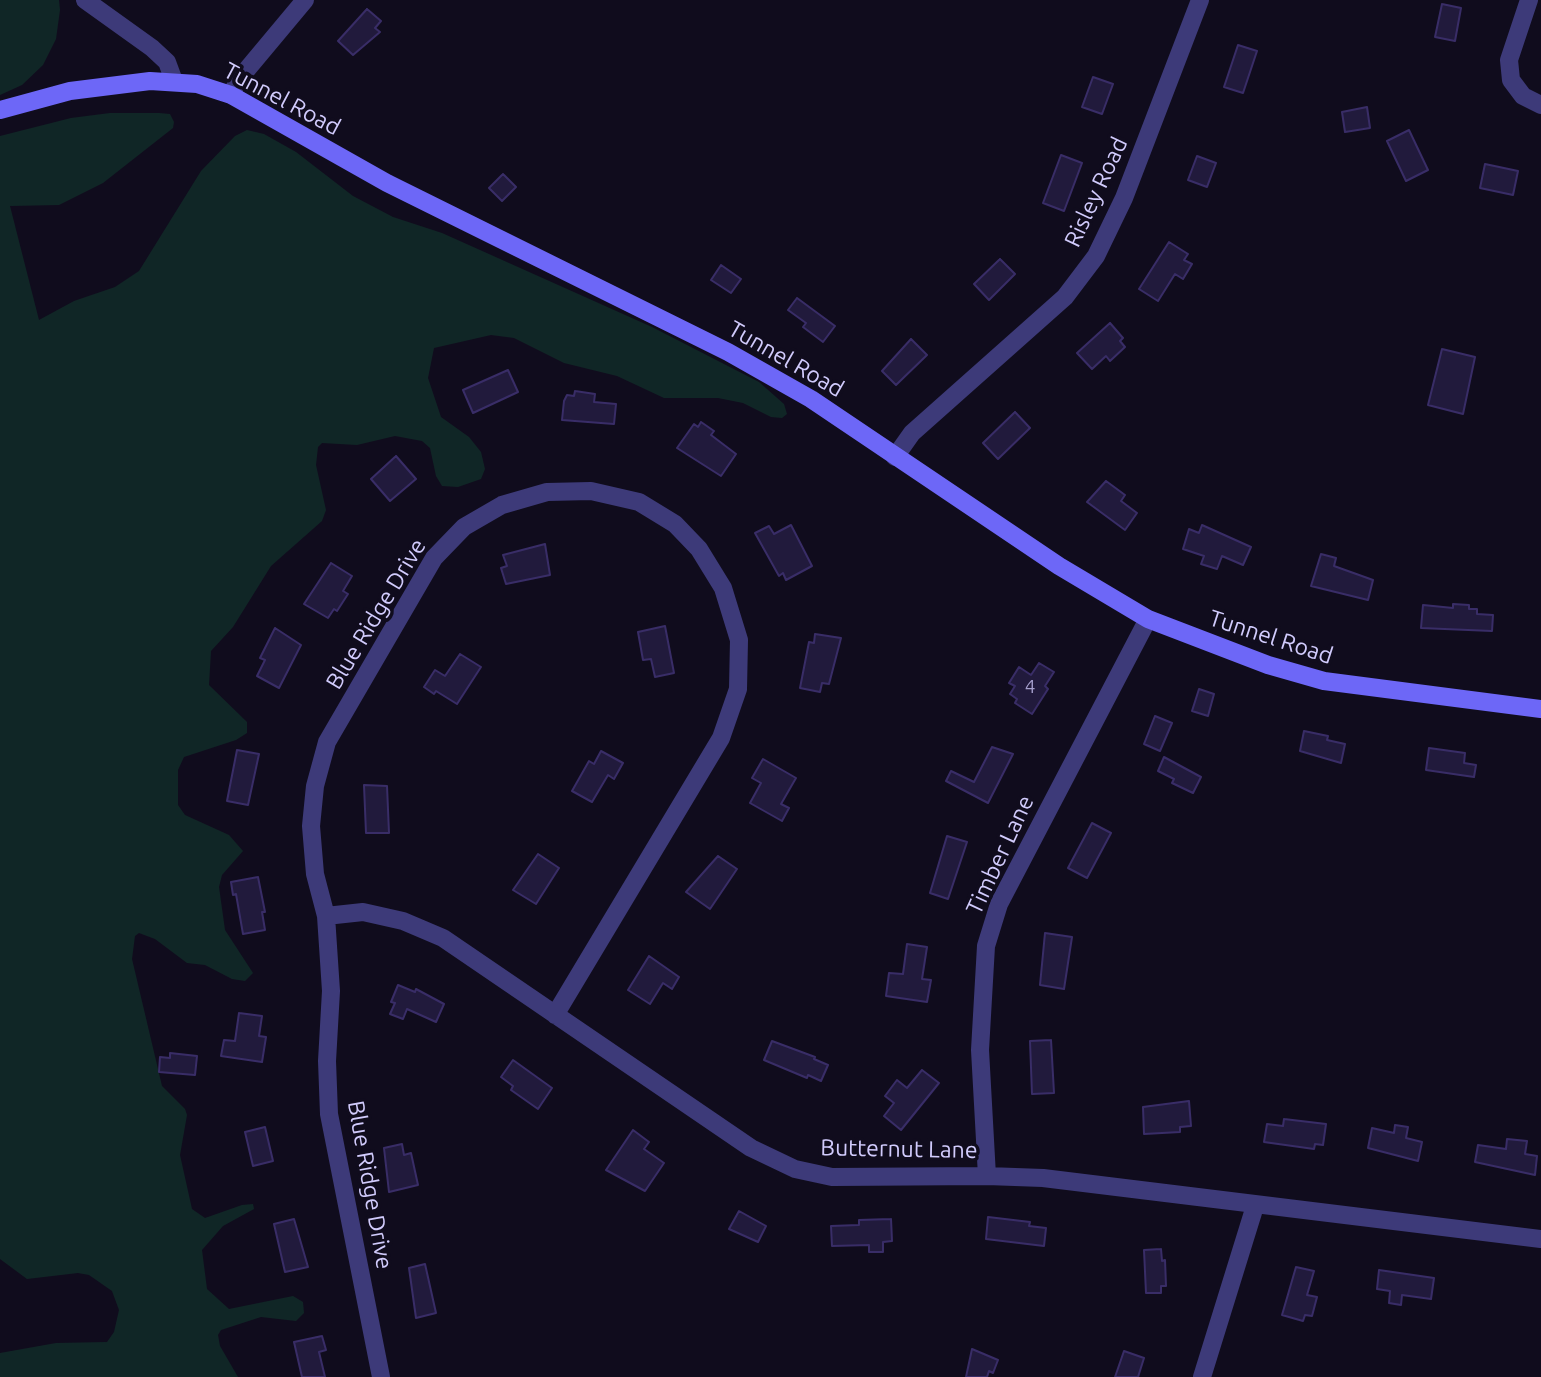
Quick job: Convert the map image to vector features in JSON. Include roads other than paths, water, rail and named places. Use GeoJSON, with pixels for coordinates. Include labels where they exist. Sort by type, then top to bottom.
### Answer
{"type":"FeatureCollection","features":[{"type":"Feature","properties":{"kind":"main road","name":"Tunnel Road"},"geometry":{"type":"LineString","coordinates":[[0,110],[70,91],[125,83],[197,83],[231,95],[387,183],[728,352],[811,399],[1059,566],[1148,619],[1268,665],[1324,681],[1541,709]]}},
{"type":"Feature","properties":{"kind":"street"},"geometry":{"type":"LineString","coordinates":[[85,0],[152,48],[167,62],[174,81]]}},
{"type":"Feature","properties":{"kind":"street"},"geometry":{"type":"LineString","coordinates":[[231,95],[239,79],[305,0]]}},
{"type":"Feature","properties":{"kind":"street","name":"Risley Road"},"geometry":{"type":"LineString","coordinates":[[895,457],[912,433],[1065,298],[1096,256],[1128,186],[1200,0]]}},
{"type":"Feature","properties":{"kind":"street"},"geometry":{"type":"LineString","coordinates":[[1529,0],[1509,60],[1511,80],[1524,96],[1541,105]]}},
{"type":"Feature","properties":{"kind":"street","name":"Blue Ridge Drive"},"geometry":{"type":"LineString","coordinates":[[381,1377],[329,1114],[327,1062],[331,990],[326,916],[315,874],[311,826],[315,786],[327,742],[434,558],[464,527],[492,510],[547,492],[591,491],[639,502],[675,524],[699,549],[723,588],[739,640],[738,689],[720,738],[555,1015]]}},
{"type":"Feature","properties":{"kind":"street","name":"Timber Lane"},"geometry":{"type":"LineString","coordinates":[[987,1176],[980,1050],[986,946],[999,904],[1148,619]]}},
{"type":"Feature","properties":{"kind":"street","name":"Butternut Lane"},"geometry":{"type":"LineString","coordinates":[[326,916],[363,912],[404,921],[443,938],[751,1147],[795,1169],[832,1177],[1043,1178],[1541,1239]]}},
{"type":"Feature","properties":{"kind":"street"},"geometry":{"type":"LineString","coordinates":[[1202,1377],[1255,1206]]}}]}
